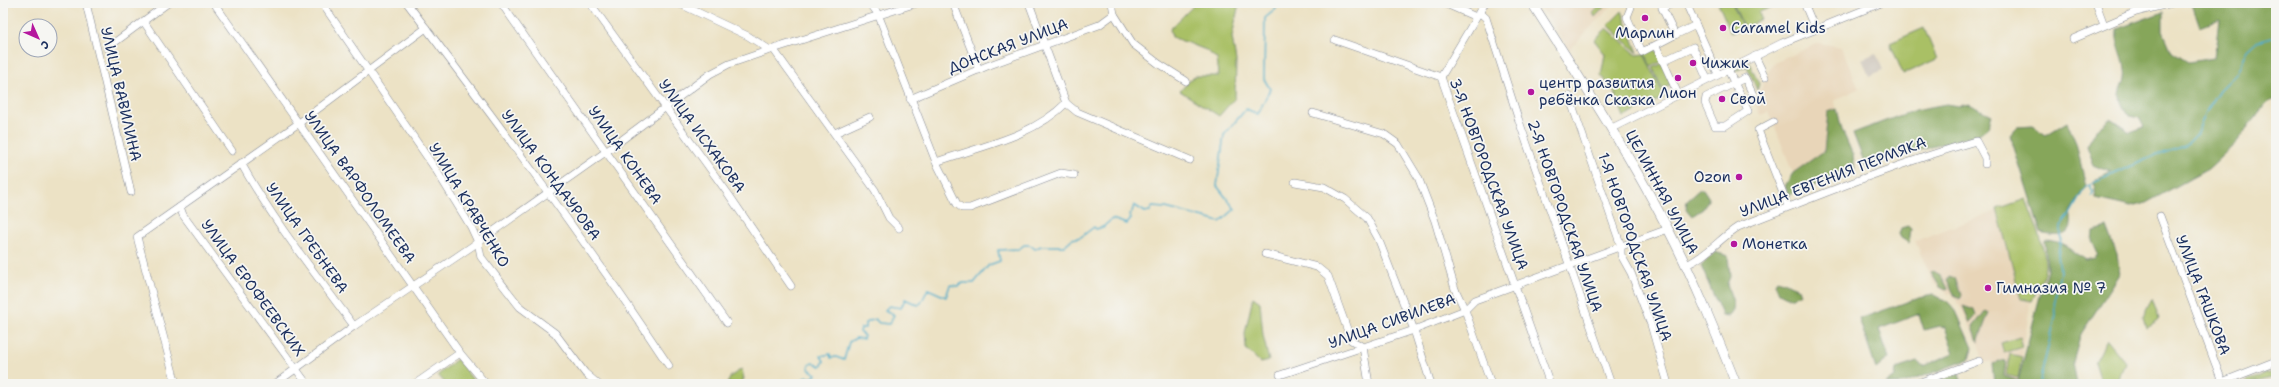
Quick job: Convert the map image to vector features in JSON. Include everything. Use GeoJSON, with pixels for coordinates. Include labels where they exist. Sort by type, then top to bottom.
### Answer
{"type":"FeatureCollection","features":[{"type":"Feature","properties":{"kind":"main road","name":"ЦЕЛИННАЯ УЛИЦА"},"geometry":{"type":"LineString","coordinates":[[1532,3],[1612,128],[1668,229],[1686,266],[1736,384]]}},
{"type":"Feature","properties":{"kind":"street","name":"УЛИЦА ВАВИЛИНА"},"geometry":{"type":"LineString","coordinates":[[86,3],[131,192]]}},
{"type":"Feature","properties":{"kind":"street"},"geometry":{"type":"LineString","coordinates":[[107,48],[168,3]]}},
{"type":"Feature","properties":{"kind":"street","name":"УЛИЦА ВАРФОЛОМЕЕВА"},"geometry":{"type":"LineString","coordinates":[[214,3],[460,353],[486,384]]}},
{"type":"Feature","properties":{"kind":"street","name":"УЛИЦА КРАВЧЕНКО"},"geometry":{"type":"LineString","coordinates":[[322,3],[399,118],[436,170],[478,242],[481,257],[520,307],[555,333],[585,373],[598,384]]}},
{"type":"Feature","properties":{"kind":"street","name":"УЛИЦА КОНДАУРОВА"},"geometry":{"type":"LineString","coordinates":[[407,3],[549,192],[614,283],[669,366]]}},
{"type":"Feature","properties":{"kind":"street","name":"УЛИЦА КОНЕВА"},"geometry":{"type":"LineString","coordinates":[[501,3],[607,151],[727,323]]}},
{"type":"Feature","properties":{"kind":"street","name":"УЛИЦА ИСХАКОВА"},"geometry":{"type":"LineString","coordinates":[[590,3],[729,195],[791,286]]}},
{"type":"Feature","properties":{"kind":"street"},"geometry":{"type":"LineString","coordinates":[[678,3],[748,36],[772,50],[835,133],[875,190],[889,218],[899,228]]}},
{"type":"Feature","properties":{"kind":"street"},"geometry":{"type":"LineString","coordinates":[[870,3],[878,14],[910,99],[936,162],[957,204],[962,208],[970,208],[1061,173],[1074,175]]}},
{"type":"Feature","properties":{"kind":"street"},"geometry":{"type":"LineString","coordinates":[[275,384],[354,326],[478,242],[607,151],[710,74],[729,64],[878,14],[917,3]]}},
{"type":"Feature","properties":{"kind":"street"},"geometry":{"type":"LineString","coordinates":[[953,3],[979,70]]}},
{"type":"Feature","properties":{"kind":"street"},"geometry":{"type":"LineString","coordinates":[[1029,3],[1046,44],[1066,103],[1077,112],[1190,160]]}},
{"type":"Feature","properties":{"kind":"street"},"geometry":{"type":"LineString","coordinates":[[1112,3],[1114,14],[1133,44],[1159,64],[1186,80]]}},
{"type":"Feature","properties":{"kind":"street"},"geometry":{"type":"LineString","coordinates":[[1444,3],[1478,14]]}},
{"type":"Feature","properties":{"kind":"street"},"geometry":{"type":"LineString","coordinates":[[1441,77],[1486,3]]}},
{"type":"Feature","properties":{"kind":"street"},"geometry":{"type":"LineString","coordinates":[[1629,3],[1631,7],[1627,17],[1642,52],[1696,25]]}},
{"type":"Feature","properties":{"kind":"street"},"geometry":{"type":"LineString","coordinates":[[1673,3],[1662,8],[1675,35]]}},
{"type":"Feature","properties":{"kind":"street"},"geometry":{"type":"LineString","coordinates":[[1686,3],[1718,74]]}},
{"type":"Feature","properties":{"kind":"street"},"geometry":{"type":"LineString","coordinates":[[1804,3],[1815,29]]}},
{"type":"Feature","properties":{"kind":"street"},"geometry":{"type":"LineString","coordinates":[[1612,128],[1755,56],[1815,29],[1881,3]]}},
{"type":"Feature","properties":{"kind":"street"},"geometry":{"type":"LineString","coordinates":[[2096,3],[2104,25]]}},
{"type":"Feature","properties":{"kind":"street"},"geometry":{"type":"LineString","coordinates":[[2073,39],[2136,12],[2172,3]]}},
{"type":"Feature","properties":{"kind":"street","name":"ДОНСКАЯ УЛИЦА"},"geometry":{"type":"LineString","coordinates":[[910,99],[979,70],[1099,25],[1114,14]]}},
{"type":"Feature","properties":{"kind":"street","name":"2-Я НОВГОРОДСКАЯ УЛИЦА"},"geometry":{"type":"LineString","coordinates":[[1478,14],[1486,18],[1568,264],[1611,384]]}},
{"type":"Feature","properties":{"kind":"street"},"geometry":{"type":"LineString","coordinates":[[144,22],[232,151]]}},
{"type":"Feature","properties":{"kind":"street"},"geometry":{"type":"LineString","coordinates":[[176,384],[137,237],[241,162],[299,123],[426,28]]}},
{"type":"Feature","properties":{"kind":"street","name":"3-Я НОВГОРОДСКАЯ УЛИЦА"},"geometry":{"type":"LineString","coordinates":[[1335,40],[1441,77],[1550,384]]}},
{"type":"Feature","properties":{"kind":"street"},"geometry":{"type":"LineString","coordinates":[[1656,46],[1678,94]]}},
{"type":"Feature","properties":{"kind":"street"},"geometry":{"type":"LineString","coordinates":[[1663,60],[1693,47],[1707,79]]}},
{"type":"Feature","properties":{"kind":"street"},"geometry":{"type":"LineString","coordinates":[[1755,56],[1765,77]]}},
{"type":"Feature","properties":{"kind":"street"},"geometry":{"type":"LineString","coordinates":[[1728,70],[1734,83],[1748,111],[1725,126],[1715,126],[1705,100],[1710,95],[1734,83],[1745,78],[1755,99]]}},
{"type":"Feature","properties":{"kind":"street","name":"1-Я НОВГОРОДСКАЯ УЛИЦА"},"geometry":{"type":"LineString","coordinates":[[1569,96],[1621,246],[1621,255],[1631,274],[1652,326],[1668,384]]}},
{"type":"Feature","properties":{"kind":"street"},"geometry":{"type":"LineString","coordinates":[[936,162],[1034,127],[1058,112],[1066,103]]}},
{"type":"Feature","properties":{"kind":"street"},"geometry":{"type":"LineString","coordinates":[[1313,112],[1384,134],[1398,144],[1418,178],[1435,221],[1455,289],[1465,310],[1491,384]]}},
{"type":"Feature","properties":{"kind":"street"},"geometry":{"type":"LineString","coordinates":[[835,133],[870,117]]}},
{"type":"Feature","properties":{"kind":"street"},"geometry":{"type":"LineString","coordinates":[[1773,122],[1758,130],[1788,206]]}},
{"type":"Feature","properties":{"kind":"street","name":"УЛИЦА ЕВГЕНИЯ ПЕРМЯКА"},"geometry":{"type":"LineString","coordinates":[[1686,266],[1695,261],[1729,232],[1788,206],[1921,158],[1976,141],[1985,158],[1985,164]]}},
{"type":"Feature","properties":{"kind":"street","name":"УЛИЦА ГРЕБНЕВА"},"geometry":{"type":"LineString","coordinates":[[241,162],[254,186],[354,326]]}},
{"type":"Feature","properties":{"kind":"street"},"geometry":{"type":"LineString","coordinates":[[1295,182],[1324,187],[1345,199],[1367,218],[1378,238],[1414,330],[1431,384]]}},
{"type":"Feature","properties":{"kind":"street","name":"УЛИЦА ЕРОФЕЕВСКИХ"},"geometry":{"type":"LineString","coordinates":[[180,207],[183,215],[257,319],[307,384]]}},
{"type":"Feature","properties":{"kind":"street","name":"УЛИЦА ГАШКОВА"},"geometry":{"type":"LineString","coordinates":[[2160,216],[2222,383]]}},
{"type":"Feature","properties":{"kind":"street","name":"УЛИЦА СИВИЛЕВА"},"geometry":{"type":"LineString","coordinates":[[1280,375],[1414,330],[1465,310],[1475,300],[1515,284],[1668,229]]}},
{"type":"Feature","properties":{"kind":"street"},"geometry":{"type":"LineString","coordinates":[[1265,254],[1317,267],[1328,276],[1351,340],[1363,348],[1369,384]]}},
{"type":"Feature","properties":{"kind":"street"},"geometry":{"type":"LineString","coordinates":[[415,384],[460,353]]}},
{"type":"Feature","properties":{"kind":"street"},"geometry":{"type":"LineString","coordinates":[[1915,384],[1979,361]]}},
{"type":"Feature","properties":{"kind":"street"},"geometry":{"type":"LineString","coordinates":[[2222,383],[2276,361]]}},
{"type":"Feature","properties":{"kind":"shaded area"},"geometry":{"type":"Polygon","coordinates":[[[1538,3],[1614,3],[1569,50],[1538,3]]]}},
{"type":"Feature","properties":{"kind":"shaded area"},"geometry":{"type":"Polygon","coordinates":[[[1819,43],[1841,47],[1859,89],[1834,100],[1837,109],[1828,113],[1824,151],[1793,173],[1769,112],[1760,115],[1755,102],[1772,64],[1819,43]]]}},
{"type":"Feature","properties":{"kind":"shaded area"},"geometry":{"type":"Polygon","coordinates":[[[1876,53],[1883,70],[1869,76],[1862,59],[1876,53]]]}},
{"type":"Feature","properties":{"kind":"shaded area","name":"Гимназия № 7"},"geometry":{"type":"Polygon","coordinates":[[[2026,200],[2045,266],[2030,304],[2018,383],[1998,384],[1990,361],[1984,363],[1979,346],[1962,310],[1951,293],[1948,294],[1934,284],[1915,241],[2026,200]]]}},
{"type":"Feature","properties":{"kind":"green space"},"geometry":{"type":"Polygon","coordinates":[[[1196,3],[1239,3],[1232,37],[1236,61],[1235,98],[1219,116],[1180,91],[1194,76],[1219,76],[1217,59],[1206,50],[1172,37],[1170,29],[1196,3]]]}},
{"type":"Feature","properties":{"kind":"green space"},"geometry":{"type":"Polygon","coordinates":[[[1603,3],[1608,3],[1595,17],[1593,13],[1603,3]]]}},
{"type":"Feature","properties":{"kind":"green space"},"geometry":{"type":"Polygon","coordinates":[[[1718,3],[1732,3],[1743,28],[1731,33],[1718,3]]]}},
{"type":"Feature","properties":{"kind":"green space"},"geometry":{"type":"Polygon","coordinates":[[[1733,3],[1770,3],[1772,7],[1759,12],[1761,19],[1744,28],[1733,3]]]}},
{"type":"Feature","properties":{"kind":"green space"},"geometry":{"type":"Polygon","coordinates":[[[2192,3],[2276,3],[2276,99],[2269,102],[2258,112],[2238,141],[2208,169],[2146,203],[2131,207],[2096,199],[2094,181],[2111,172],[2094,165],[2087,146],[2096,130],[2110,119],[2130,132],[2144,127],[2139,118],[2129,116],[2121,101],[2120,93],[2125,73],[2117,39],[2117,29],[2163,12],[2163,31],[2172,52],[2188,62],[2214,58],[2219,20],[2200,27],[2192,3]]]}},
{"type":"Feature","properties":{"kind":"green space"},"geometry":{"type":"Polygon","coordinates":[[[1622,11],[1638,53],[1608,25],[1622,11]]]}},
{"type":"Feature","properties":{"kind":"green space"},"geometry":{"type":"Polygon","coordinates":[[[1607,28],[1637,55],[1644,54],[1665,97],[1624,117],[1614,91],[1601,75],[1605,54],[1594,40],[1607,28]]]}},
{"type":"Feature","properties":{"kind":"green space"},"geometry":{"type":"Polygon","coordinates":[[[1924,28],[1937,59],[1903,74],[1890,43],[1924,28]]]}},
{"type":"Feature","properties":{"kind":"green space"},"geometry":{"type":"Polygon","coordinates":[[[1655,47],[1662,61],[1651,67],[1644,52],[1655,47]]]}},
{"type":"Feature","properties":{"kind":"green space"},"geometry":{"type":"Polygon","coordinates":[[[1663,63],[1672,84],[1662,89],[1653,68],[1663,63]]]}},
{"type":"Feature","properties":{"kind":"green space"},"geometry":{"type":"Polygon","coordinates":[[[1749,63],[1759,84],[1757,90],[1747,66],[1733,72],[1732,70],[1749,63]]]}},
{"type":"Feature","properties":{"kind":"green space"},"geometry":{"type":"Polygon","coordinates":[[[1946,104],[1958,106],[1969,104],[1992,115],[1988,127],[1979,134],[1906,154],[1866,167],[1853,133],[1915,110],[1946,104]]]}},
{"type":"Feature","properties":{"kind":"green space"},"geometry":{"type":"Polygon","coordinates":[[[1837,109],[1842,130],[1853,155],[1855,170],[1788,195],[1785,186],[1793,173],[1824,151],[1828,112],[1837,109]]]}},
{"type":"Feature","properties":{"kind":"green space"},"geometry":{"type":"Polygon","coordinates":[[[2067,122],[2076,143],[2086,186],[2070,212],[2071,227],[2068,231],[2065,234],[2060,235],[2048,235],[2041,233],[2010,135],[2017,127],[2032,126],[2046,135],[2067,122]]]}},
{"type":"Feature","properties":{"kind":"green space"},"geometry":{"type":"Polygon","coordinates":[[[1700,189],[1703,189],[1709,198],[1703,209],[1692,216],[1686,209],[1687,200],[1700,189]]]}},
{"type":"Feature","properties":{"kind":"green space"},"geometry":{"type":"Polygon","coordinates":[[[2026,199],[2040,238],[2045,262],[2043,277],[2032,301],[2021,299],[1997,209],[2026,199]]]}},
{"type":"Feature","properties":{"kind":"green space"},"geometry":{"type":"Polygon","coordinates":[[[1908,226],[1911,229],[1909,243],[1901,238],[1899,234],[1901,228],[1908,226]]]}},
{"type":"Feature","properties":{"kind":"green space"},"geometry":{"type":"Polygon","coordinates":[[[2107,227],[2117,254],[2120,274],[2081,334],[2073,362],[2077,384],[1994,384],[1992,364],[1999,360],[2006,361],[2004,376],[2018,381],[2047,269],[2045,241],[2051,241],[2062,245],[2085,260],[2095,258],[2098,254],[2092,241],[2093,231],[2107,227]]]}},
{"type":"Feature","properties":{"kind":"green space"},"geometry":{"type":"Polygon","coordinates":[[[1715,252],[1728,256],[1730,277],[1727,284],[1733,304],[1732,312],[1729,316],[1722,315],[1701,266],[1715,252]]]}},
{"type":"Feature","properties":{"kind":"green space"},"geometry":{"type":"Polygon","coordinates":[[[1933,271],[1939,274],[1948,289],[1946,290],[1940,287],[1931,273],[1933,271]]]}},
{"type":"Feature","properties":{"kind":"green space"},"geometry":{"type":"Polygon","coordinates":[[[1949,276],[1955,278],[1961,295],[1959,299],[1955,296],[1947,280],[1949,276]]]}},
{"type":"Feature","properties":{"kind":"green space"},"geometry":{"type":"Polygon","coordinates":[[[1777,280],[1798,288],[1800,294],[1789,298],[1779,293],[1775,283],[1777,280]]]}},
{"type":"Feature","properties":{"kind":"green space"},"geometry":{"type":"Polygon","coordinates":[[[1933,295],[1946,300],[1956,311],[1972,348],[1969,359],[1903,384],[1886,384],[1895,377],[1896,369],[1917,362],[1924,366],[1954,353],[1945,327],[1939,326],[1924,330],[1919,314],[1879,329],[1889,358],[1876,369],[1859,319],[1918,298],[1933,295]]]}},
{"type":"Feature","properties":{"kind":"green space"},"geometry":{"type":"Polygon","coordinates":[[[1253,297],[1260,302],[1263,335],[1269,361],[1261,363],[1246,349],[1245,333],[1253,297]]]}},
{"type":"Feature","properties":{"kind":"green space"},"geometry":{"type":"Polygon","coordinates":[[[2152,299],[2159,319],[2146,327],[2143,317],[2152,299]]]}},
{"type":"Feature","properties":{"kind":"green space"},"geometry":{"type":"Polygon","coordinates":[[[1963,306],[1974,310],[1976,316],[1970,323],[1963,306]]]}},
{"type":"Feature","properties":{"kind":"green space"},"geometry":{"type":"Polygon","coordinates":[[[1986,310],[1989,312],[1978,342],[1973,327],[1986,310]]]}},
{"type":"Feature","properties":{"kind":"green space"},"geometry":{"type":"Polygon","coordinates":[[[2020,337],[2023,347],[2004,353],[2001,343],[2020,337]]]}},
{"type":"Feature","properties":{"kind":"green space"},"geometry":{"type":"Polygon","coordinates":[[[2107,340],[2125,362],[2117,384],[2102,384],[2095,362],[2107,340]]]}},
{"type":"Feature","properties":{"kind":"green space"},"geometry":{"type":"Polygon","coordinates":[[[2010,354],[2022,357],[2018,378],[2006,375],[2010,354]]]}},
{"type":"Feature","properties":{"kind":"green space"},"geometry":{"type":"Polygon","coordinates":[[[457,359],[476,384],[446,384],[438,375],[457,359]]]}},
{"type":"Feature","properties":{"kind":"green space"},"geometry":{"type":"Polygon","coordinates":[[[742,369],[744,379],[740,384],[727,384],[731,376],[742,369]]]}},
{"type":"Feature","properties":{"kind":"green space"},"geometry":{"type":"Polygon","coordinates":[[[2276,369],[2276,377],[2245,384],[2247,380],[2256,378],[2267,372],[2268,374],[2271,373],[2271,371],[2276,369]]]}},
{"type":"Feature","properties":{"kind":"green space"},"geometry":{"type":"Polygon","coordinates":[[[1959,374],[1962,384],[1929,384],[1959,374]]]}},
{"type":"Feature","properties":{"kind":"waterway"},"geometry":{"type":"LineString","coordinates":[[797,384],[807,376],[809,378],[814,377],[816,374],[809,369],[809,365],[813,363],[821,366],[824,361],[821,356],[830,354],[831,358],[836,357],[844,360],[849,342],[856,338],[863,339],[864,336],[860,332],[861,328],[865,328],[865,323],[875,319],[879,323],[889,324],[894,315],[885,310],[889,306],[901,308],[905,299],[918,305],[921,303],[928,289],[946,297],[950,285],[958,286],[963,283],[974,283],[989,265],[1000,261],[998,250],[1019,249],[1024,245],[1030,245],[1035,249],[1041,246],[1064,246],[1072,239],[1081,237],[1094,227],[1096,229],[1103,227],[1112,219],[1127,224],[1131,219],[1129,214],[1132,212],[1134,205],[1145,212],[1150,211],[1152,207],[1166,208],[1220,222],[1235,209],[1217,186],[1224,135],[1246,109],[1258,114],[1270,89],[1264,79],[1265,18],[1276,9],[1274,3]]}},
{"type":"Feature","properties":{"kind":"waterway"},"geometry":{"type":"LineString","coordinates":[[2039,384],[2056,315],[2055,298],[2060,272],[2058,253],[2061,239],[2061,226],[2069,216],[2086,186],[2154,156],[2185,146],[2196,135],[2207,110],[2220,90],[2237,73],[2248,49],[2257,41],[2276,36]]}},
{"type":"Feature","properties":{"kind":"waterway"},"geometry":{"type":"LineString","coordinates":[[2090,185],[2093,192],[2092,196]]}},
{"type":"Feature","properties":{"kind":"place","name":"Марлин"},"geometry":{"type":"Point","coordinates":[1645,18]}},
{"type":"Feature","properties":{"kind":"place","name":"Caramel Kids"},"geometry":{"type":"Point","coordinates":[1723,28]}},
{"type":"Feature","properties":{"kind":"place","name":"Чижик"},"geometry":{"type":"Point","coordinates":[1693,63]}},
{"type":"Feature","properties":{"kind":"place","name":"Лион"},"geometry":{"type":"Point","coordinates":[1678,78]}},
{"type":"Feature","properties":{"kind":"place","name":"центр развития ребёнка Сказка"},"geometry":{"type":"Point","coordinates":[1531,92]}},
{"type":"Feature","properties":{"kind":"place","name":"Свой"},"geometry":{"type":"Point","coordinates":[1722,99]}},
{"type":"Feature","properties":{"kind":"place","name":"Ozon"},"geometry":{"type":"Point","coordinates":[1739,177]}},
{"type":"Feature","properties":{"kind":"place","name":"Монетка"},"geometry":{"type":"Point","coordinates":[1734,244]}},
{"type":"Feature","properties":{"kind":"place","name":"Гимназия № 7"},"geometry":{"type":"Point","coordinates":[1988,288]}}]}
